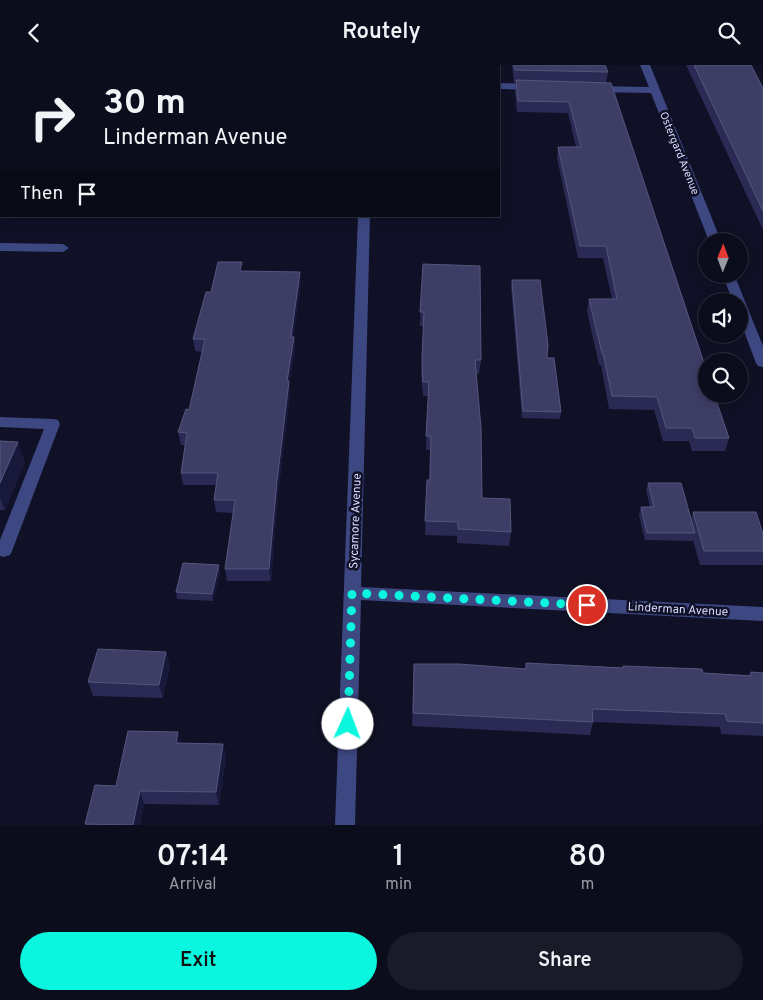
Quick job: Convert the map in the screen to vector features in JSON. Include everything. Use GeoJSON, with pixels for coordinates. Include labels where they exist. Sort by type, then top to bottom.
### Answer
{"type":"FeatureCollection","features":[{"type":"Feature","properties":{"kind":"street","name":"Ostergard Avenue"},"geometry":{"type":"LineString","coordinates":[[645,65],[712,233]]}},
{"type":"Feature","properties":{"kind":"street"},"geometry":{"type":"LineString","coordinates":[[500,86],[546,88]]}},
{"type":"Feature","properties":{"kind":"street"},"geometry":{"type":"LineString","coordinates":[[586,89],[655,91]]}},
{"type":"Feature","properties":{"kind":"street","name":"Sycamore Avenue"},"geometry":{"type":"LineString","coordinates":[[345,825],[364,217]]}},
{"type":"Feature","properties":{"kind":"street"},"geometry":{"type":"LineString","coordinates":[[0,247],[63,249]]}},
{"type":"Feature","properties":{"kind":"street"},"geometry":{"type":"LineString","coordinates":[[748,324],[763,363]]}},
{"type":"Feature","properties":{"kind":"street"},"geometry":{"type":"LineString","coordinates":[[0,422],[53,424],[4,551]]}},
{"type":"Feature","properties":{"kind":"street","name":"Linderman Avenue"},"geometry":{"type":"LineString","coordinates":[[352,593],[763,614]]}},
{"type":"Feature","properties":{"kind":"building"},"geometry":{"type":"Polygon","coordinates":[[[514,65],[605,65],[608,72],[515,70],[514,65]]]}},
{"type":"Feature","properties":{"kind":"building"},"geometry":{"type":"Polygon","coordinates":[[[694,65],[751,65],[763,88],[763,211],[694,65]]]}},
{"type":"Feature","properties":{"kind":"building"},"geometry":{"type":"Polygon","coordinates":[[[516,80],[611,83],[701,353],[698,353],[698,403],[717,403],[729,438],[695,438],[692,428],[666,428],[657,397],[612,396],[589,299],[617,299],[606,246],[580,246],[558,147],[581,147],[569,102],[518,101],[516,80]]]}},
{"type":"Feature","properties":{"kind":"building"},"geometry":{"type":"Polygon","coordinates":[[[218,262],[242,262],[240,271],[300,272],[291,337],[294,337],[287,381],[289,381],[269,569],[225,569],[235,500],[214,500],[218,473],[181,473],[187,433],[178,432],[186,409],[189,410],[205,339],[193,339],[206,292],[211,292],[218,262]]]}},
{"type":"Feature","properties":{"kind":"building"},"geometry":{"type":"Polygon","coordinates":[[[423,264],[480,266],[481,360],[475,360],[481,428],[482,498],[510,499],[511,532],[458,529],[458,522],[425,521],[427,480],[430,480],[431,436],[426,436],[429,382],[423,382],[424,312],[420,312],[423,264]]]}},
{"type":"Feature","properties":{"kind":"building"},"geometry":{"type":"Polygon","coordinates":[[[512,280],[540,280],[548,345],[547,358],[554,358],[561,412],[523,411],[512,280]]]}},
{"type":"Feature","properties":{"kind":"building"},"geometry":{"type":"Polygon","coordinates":[[[0,441],[18,442],[0,483],[0,441]]]}},
{"type":"Feature","properties":{"kind":"building"},"geometry":{"type":"Polygon","coordinates":[[[648,483],[681,483],[695,533],[647,533],[641,507],[654,507],[648,483]]]}},
{"type":"Feature","properties":{"kind":"building"},"geometry":{"type":"Polygon","coordinates":[[[693,512],[756,512],[763,534],[763,551],[704,551],[693,512]]]}},
{"type":"Feature","properties":{"kind":"building"},"geometry":{"type":"Polygon","coordinates":[[[183,563],[219,565],[212,594],[176,592],[183,563]]]}},
{"type":"Feature","properties":{"kind":"building"},"geometry":{"type":"Polygon","coordinates":[[[98,649],[166,652],[159,685],[88,682],[98,649]]]}},
{"type":"Feature","properties":{"kind":"building"},"geometry":{"type":"Polygon","coordinates":[[[526,663],[623,668],[623,666],[702,669],[703,673],[751,676],[751,672],[763,673],[763,723],[727,721],[725,714],[592,709],[593,722],[413,713],[414,664],[459,664],[526,669],[526,663]]]}},
{"type":"Feature","properties":{"kind":"building"},"geometry":{"type":"Polygon","coordinates":[[[128,731],[178,732],[176,743],[223,744],[216,792],[140,791],[133,825],[85,824],[95,785],[116,786],[128,731]]]}},
{"type":"Feature","properties":{"kind":"route"},"geometry":{"type":"LineString","coordinates":[[348,724],[352,593],[587,605]]}}]}
